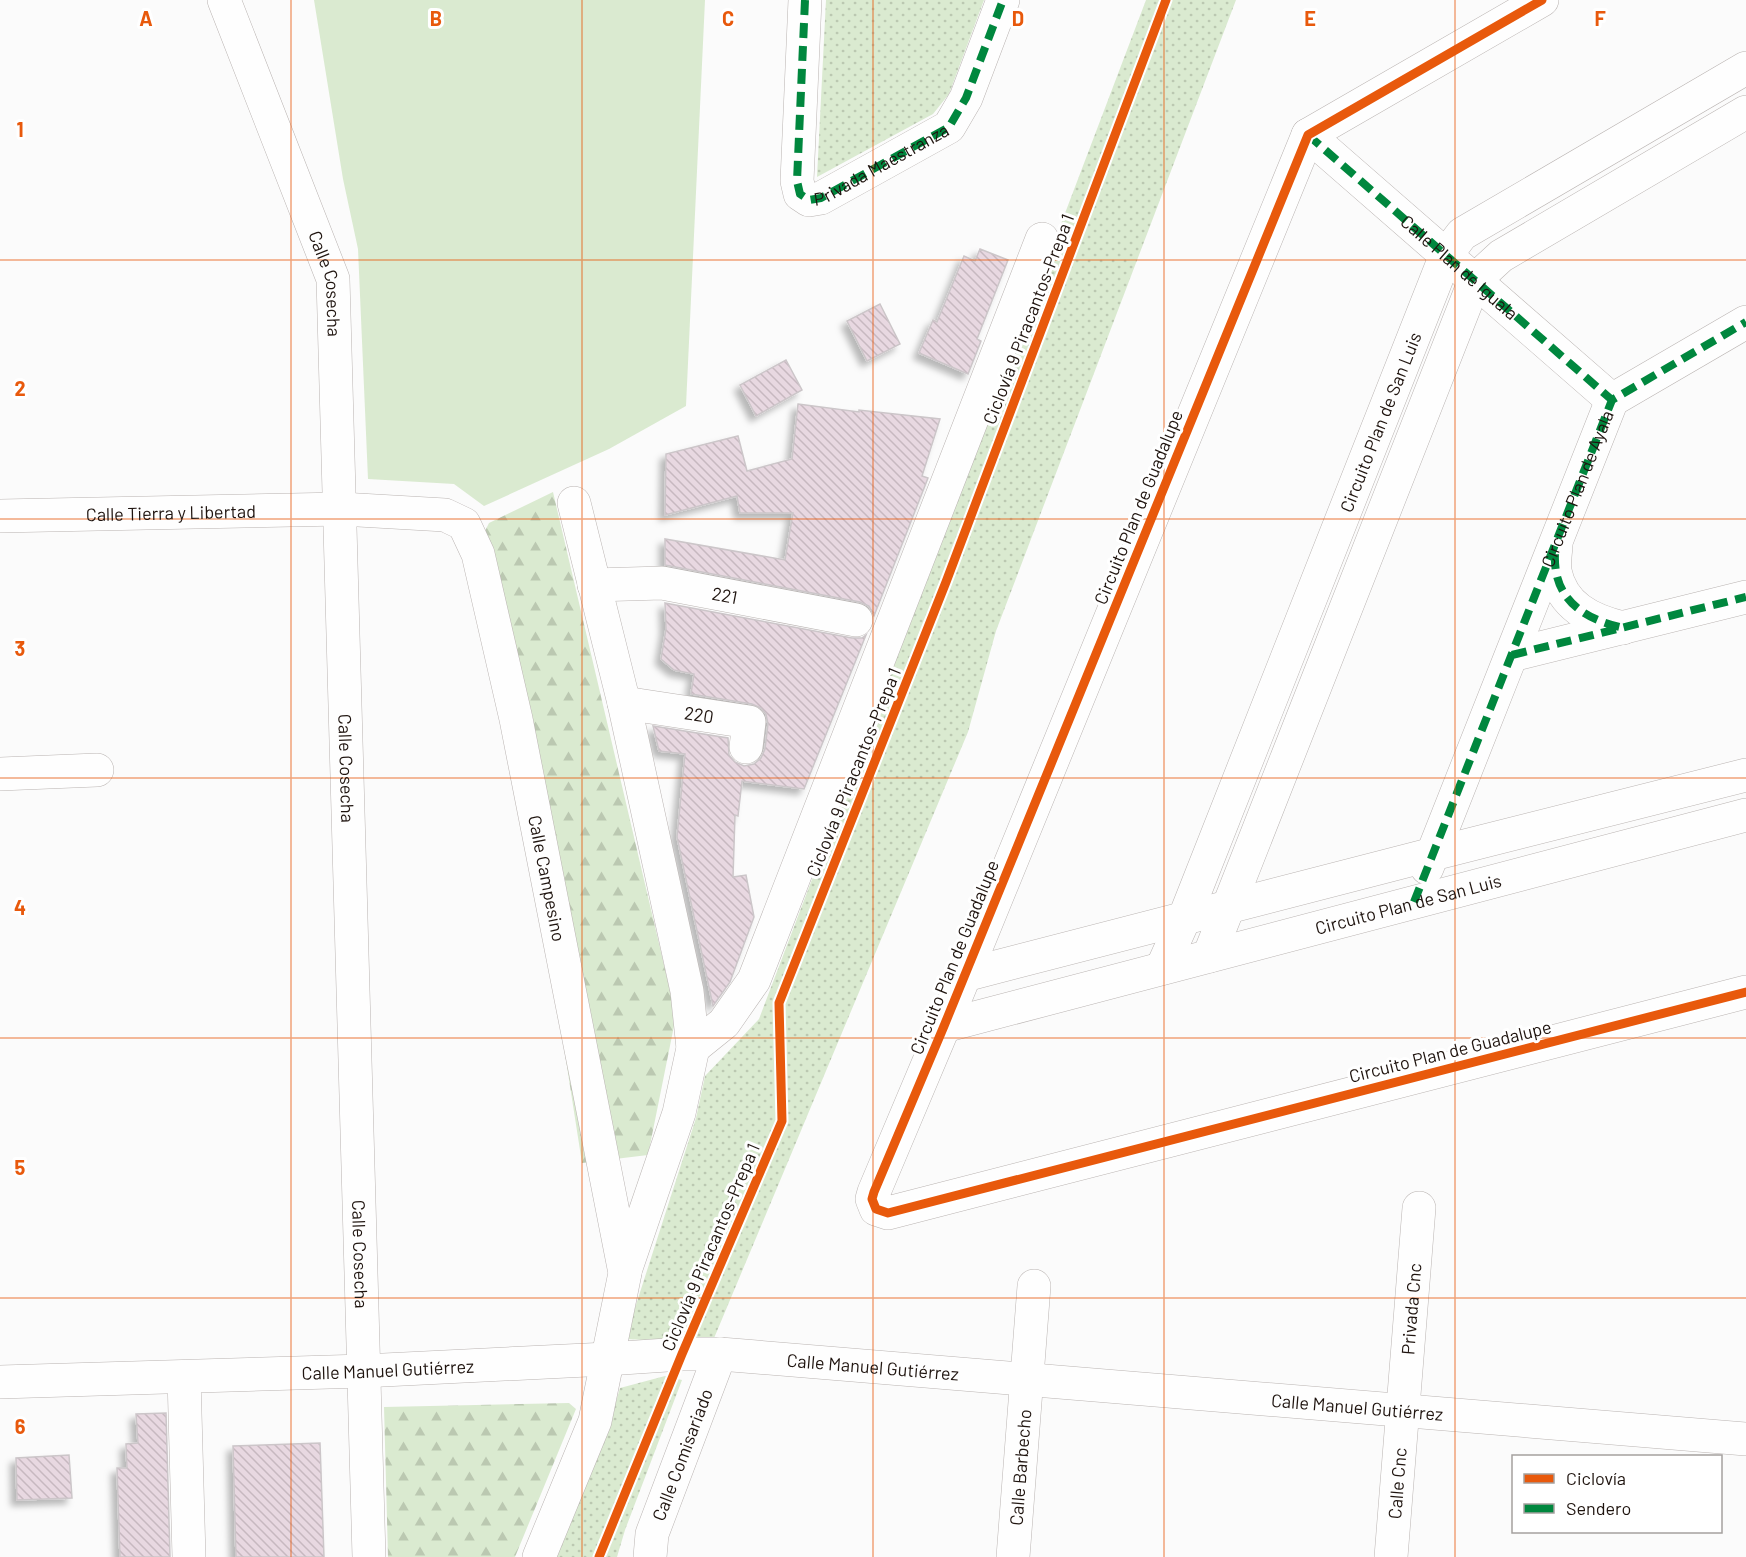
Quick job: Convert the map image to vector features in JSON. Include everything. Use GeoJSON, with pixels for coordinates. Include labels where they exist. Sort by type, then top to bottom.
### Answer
{"type":"FeatureCollection","features":[{"type":"Feature","properties":{"kind":"street","name":"Calle Cosecha"},"geometry":{"type":"LineString","coordinates":[[225,0],[333,279],[369,1557]]}},
{"type":"Feature","properties":{"kind":"street","name":"Privada Maestranza"},"geometry":{"type":"LineString","coordinates":[[805,0],[797,182],[800,194],[809,201],[820,198],[949,127],[966,98],[1003,0]]}},
{"type":"Feature","properties":{"kind":"street"},"geometry":{"type":"LineString","coordinates":[[1308,135],[1542,0]]}},
{"type":"Feature","properties":{"kind":"street","name":"Circuito Plan de San Luis"},"geometry":{"type":"LineString","coordinates":[[1162,968],[1184,919],[1446,255],[1462,234],[1746,68]]}},
{"type":"Feature","properties":{"kind":"street","name":"Circuito Plan de San Luis"},"geometry":{"type":"LineString","coordinates":[[1209,956],[1475,280],[1501,256],[1746,112]]}},
{"type":"Feature","properties":{"kind":"street","name":"Calle Plan de Iguala"},"geometry":{"type":"LineString","coordinates":[[1308,135],[1612,400]]}},
{"type":"Feature","properties":{"kind":"street","name":"Circuito Plan de Guadalupe"},"geometry":{"type":"LineString","coordinates":[[1308,135],[874,1192],[873,1204],[880,1212],[888,1213],[1746,992]]}},
{"type":"Feature","properties":{"kind":"street"},"geometry":{"type":"LineString","coordinates":[[693,1048],[724,1023],[754,980],[1042,238]]}},
{"type":"Feature","properties":{"kind":"street","name":"Circuito Plan de Ayala"},"geometry":{"type":"LineString","coordinates":[[1414,902],[1612,400],[1746,322]]}},
{"type":"Feature","properties":{"kind":"street"},"geometry":{"type":"LineString","coordinates":[[574,503],[624,703],[687,992],[693,1048],[679,1113],[625,1273]]}},
{"type":"Feature","properties":{"kind":"street","name":"Calle Tierra y Libertad"},"geometry":{"type":"LineString","coordinates":[[0,516],[341,509]]}},
{"type":"Feature","properties":{"kind":"street","name":"Calle Campesino"},"geometry":{"type":"LineString","coordinates":[[341,509],[446,515],[464,524],[478,554],[516,719],[625,1273],[596,1420],[539,1557]]}},
{"type":"Feature","properties":{"kind":"street"},"geometry":{"type":"LineString","coordinates":[[1556,543],[1555,569],[1559,584],[1569,601],[1583,613],[1601,623],[1623,628]]}},
{"type":"Feature","properties":{"kind":"street","name":"221"},"geometry":{"type":"LineString","coordinates":[[594,585],[662,583],[856,620]]}},
{"type":"Feature","properties":{"kind":"street"},"geometry":{"type":"LineString","coordinates":[[1512,655],[1746,597]]}},
{"type":"Feature","properties":{"kind":"street","name":"220"},"geometry":{"type":"LineString","coordinates":[[624,703],[749,722],[746,747]]}},
{"type":"Feature","properties":{"kind":"street"},"geometry":{"type":"LineString","coordinates":[[0,774],[97,770]]}},
{"type":"Feature","properties":{"kind":"street"},"geometry":{"type":"LineString","coordinates":[[965,975],[1746,775]]}},
{"type":"Feature","properties":{"kind":"street","name":"Circuito Plan de San Luis"},"geometry":{"type":"LineString","coordinates":[[944,1026],[1746,815]]}},
{"type":"Feature","properties":{"kind":"street","name":"Privada Cnc"},"geometry":{"type":"LineString","coordinates":[[1403,1410],[1419,1208]]}},
{"type":"Feature","properties":{"kind":"street","name":"Calle Barbecho"},"geometry":{"type":"LineString","coordinates":[[1013,1557],[1034,1286]]}},
{"type":"Feature","properties":{"kind":"street","name":"Calle Manuel Gutiérrez"},"geometry":{"type":"LineString","coordinates":[[0,1382],[363,1371],[682,1354],[720,1354],[1746,1439]]}},
{"type":"Feature","properties":{"kind":"street","name":"Calle Comisariado"},"geometry":{"type":"LineString","coordinates":[[650,1557],[652,1534],[720,1354]]}},
{"type":"Feature","properties":{"kind":"street"},"geometry":{"type":"LineString","coordinates":[[184,1377],[189,1557]]}},
{"type":"Feature","properties":{"kind":"street","name":"Calle Cnc"},"geometry":{"type":"LineString","coordinates":[[1391,1557],[1403,1410]]}},
{"type":"Feature","properties":{"kind":"green space"},"geometry":{"type":"Polygon","coordinates":[[[314,0],[705,0],[686,406],[609,449],[484,506],[454,484],[368,479],[358,249],[343,179],[314,0]]]}},
{"type":"Feature","properties":{"kind":"green space"},"geometry":{"type":"Polygon","coordinates":[[[826,0],[984,0],[949,94],[933,114],[817,177],[826,0]]]}},
{"type":"Feature","properties":{"kind":"green space"},"geometry":{"type":"Polygon","coordinates":[[[1146,0],[1236,0],[996,631],[968,732],[712,1343],[625,1339],[696,1118],[705,1076],[759,1019],[1146,0]]]}},
{"type":"Feature","properties":{"kind":"green space"},"geometry":{"type":"Polygon","coordinates":[[[553,492],[676,1016],[648,1155],[582,1163],[546,932],[470,561],[489,523],[553,492]]]}},
{"type":"Feature","properties":{"kind":"green space"},"geometry":{"type":"Polygon","coordinates":[[[665,1376],[682,1380],[617,1557],[553,1557],[620,1388],[665,1376]]]}},
{"type":"Feature","properties":{"kind":"green space"},"geometry":{"type":"Polygon","coordinates":[[[569,1403],[576,1409],[515,1557],[388,1557],[384,1407],[569,1403]]]}},
{"type":"Feature","properties":{"kind":"building"},"geometry":{"type":"Polygon","coordinates":[[[980,249],[1008,260],[977,339],[981,341],[968,374],[919,353],[933,320],[937,322],[964,256],[975,261],[980,249]]]}},
{"type":"Feature","properties":{"kind":"building"},"geometry":{"type":"Polygon","coordinates":[[[880,304],[900,344],[867,361],[847,321],[880,304]]]}},
{"type":"Feature","properties":{"kind":"building"},"geometry":{"type":"Polygon","coordinates":[[[786,360],[802,390],[756,416],[740,385],[786,360]]]}},
{"type":"Feature","properties":{"kind":"building"},"geometry":{"type":"Polygon","coordinates":[[[798,404],[940,419],[922,476],[928,478],[874,616],[869,606],[860,602],[665,565],[665,539],[785,560],[793,513],[740,513],[737,496],[665,515],[666,454],[738,436],[747,471],[792,459],[798,404]]]}},
{"type":"Feature","properties":{"kind":"building"},"geometry":{"type":"Polygon","coordinates":[[[665,603],[852,638],[862,638],[866,635],[804,789],[742,781],[738,816],[735,815],[733,877],[746,875],[754,917],[730,982],[713,1006],[677,837],[685,754],[659,751],[653,726],[728,738],[729,755],[735,762],[744,766],[754,764],[761,758],[765,749],[768,724],[766,714],[761,708],[752,704],[691,694],[694,674],[674,670],[661,659],[666,629],[665,603]]]}},
{"type":"Feature","properties":{"kind":"building"},"geometry":{"type":"Polygon","coordinates":[[[166,1413],[170,1557],[120,1557],[117,1468],[127,1468],[126,1444],[138,1443],[136,1414],[166,1413]]]}},
{"type":"Feature","properties":{"kind":"building"},"geometry":{"type":"Polygon","coordinates":[[[320,1443],[324,1557],[236,1557],[233,1446],[320,1443]]]}},
{"type":"Feature","properties":{"kind":"building"},"geometry":{"type":"Polygon","coordinates":[[[69,1455],[72,1498],[17,1500],[16,1458],[69,1455]]]}},
{"type":"Feature","properties":{"kind":"marked path"},"geometry":{"type":"LineString","coordinates":[[805,0],[797,181],[800,194],[809,200],[821,198],[949,127],[966,98],[1003,0]]}},
{"type":"Feature","properties":{"kind":"marked path"},"geometry":{"type":"LineString","coordinates":[[1308,135],[1612,400]]}},
{"type":"Feature","properties":{"kind":"marked path"},"geometry":{"type":"LineString","coordinates":[[1414,902],[1612,400],[1746,322]]}},
{"type":"Feature","properties":{"kind":"marked path"},"geometry":{"type":"LineString","coordinates":[[1555,554],[1559,582],[1564,594],[1572,603],[1593,618],[1620,627]]}},
{"type":"Feature","properties":{"kind":"marked path"},"geometry":{"type":"LineString","coordinates":[[1512,655],[1746,597]]}},
{"type":"Feature","properties":{"kind":"cycle path","name":"Ciclovía 9 Piracantos-Prepa 1"},"geometry":{"type":"LineString","coordinates":[[599,1557],[682,1354],[782,1121],[779,1003],[946,582],[1166,0]]}},
{"type":"Feature","properties":{"kind":"cycle path"},"geometry":{"type":"LineString","coordinates":[[1542,0],[1308,135],[872,1199],[876,1209],[888,1213],[1746,992]]}}]}
